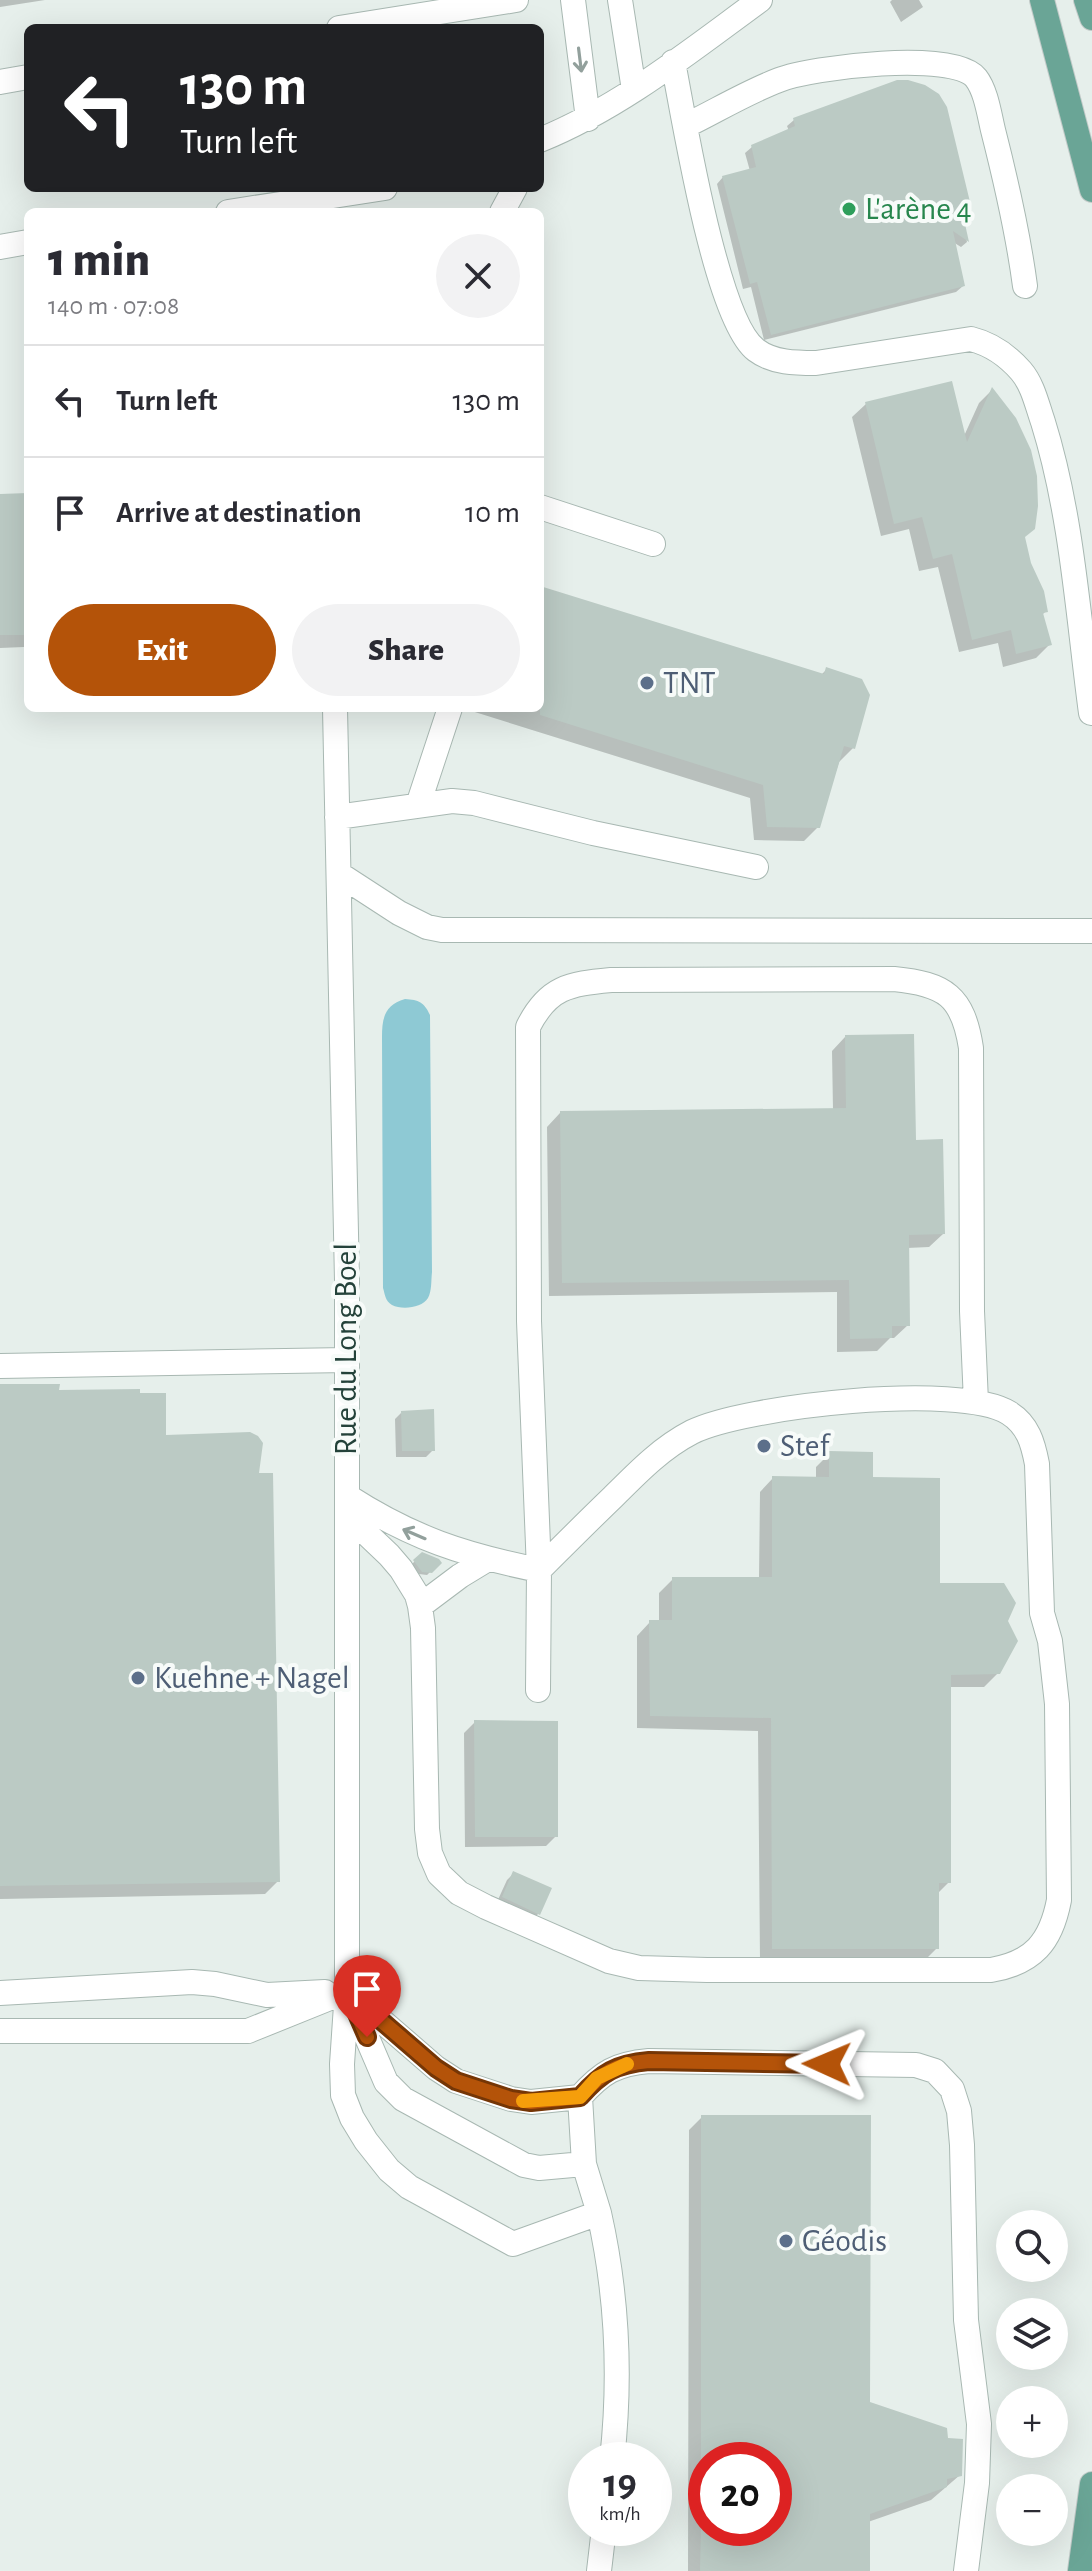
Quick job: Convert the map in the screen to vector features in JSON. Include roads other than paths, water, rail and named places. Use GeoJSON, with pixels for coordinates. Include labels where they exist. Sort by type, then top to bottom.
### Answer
{"type":"FeatureCollection","features":[{"type":"Feature","properties":{"kind":"main road"},"geometry":{"type":"LineString","coordinates":[[1042,0],[1092,190]]}},
{"type":"Feature","properties":{"kind":"main road"},"geometry":{"type":"LineString","coordinates":[[1086,0],[1092,18]]}},
{"type":"Feature","properties":{"kind":"main road"},"geometry":{"type":"LineString","coordinates":[[1080,2571],[1092,2484]]}},
{"type":"Feature","properties":{"kind":"street"},"geometry":{"type":"LineString","coordinates":[[364,24],[516,0]]}},
{"type":"Feature","properties":{"kind":"street"},"geometry":{"type":"LineString","coordinates":[[573,0],[588,119]]}},
{"type":"Feature","properties":{"kind":"street"},"geometry":{"type":"LineString","coordinates":[[620,0],[634,90]]}},
{"type":"Feature","properties":{"kind":"street"},"geometry":{"type":"LineString","coordinates":[[544,141],[588,119],[634,90],[760,0]]}},
{"type":"Feature","properties":{"kind":"street"},"geometry":{"type":"LineString","coordinates":[[673,62],[715,261],[744,336],[756,350],[775,359],[816,363],[971,339],[991,344],[1021,371],[1033,390],[1052,453],[1072,565],[1091,713]]}},
{"type":"Feature","properties":{"kind":"street"},"geometry":{"type":"LineString","coordinates":[[685,126],[778,80],[806,71],[926,63],[966,69],[977,79],[985,97],[1013,214],[1025,286]]}},
{"type":"Feature","properties":{"kind":"street"},"geometry":{"type":"LineString","coordinates":[[0,82],[24,78]]}},
{"type":"Feature","properties":{"kind":"street"},"geometry":{"type":"LineString","coordinates":[[254,208],[359,192]]}},
{"type":"Feature","properties":{"kind":"street"},"geometry":{"type":"LineString","coordinates":[[0,247],[24,243]]}},
{"type":"Feature","properties":{"kind":"street"},"geometry":{"type":"LineString","coordinates":[[544,508],[653,544]]}},
{"type":"Feature","properties":{"kind":"street","name":"Rue du Long Boel"},"geometry":{"type":"LineString","coordinates":[[335,712],[347,1360],[347,1991],[343,2095],[359,2130],[389,2170],[409,2187],[513,2244],[599,2213]]}},
{"type":"Feature","properties":{"kind":"street"},"geometry":{"type":"LineString","coordinates":[[418,805],[449,712]]}},
{"type":"Feature","properties":{"kind":"street"},"geometry":{"type":"LineString","coordinates":[[337,817],[452,801],[474,803],[593,833],[756,867]]}},
{"type":"Feature","properties":{"kind":"street"},"geometry":{"type":"LineString","coordinates":[[339,874],[399,913],[427,927],[442,930],[1092,931]]}},
{"type":"Feature","properties":{"kind":"street"},"geometry":{"type":"LineString","coordinates":[[538,1690],[539,1570],[529,1321],[527,1049],[528,1027],[535,1013],[546,999],[560,989],[581,982],[611,980],[894,979],[920,981],[941,990],[956,1003],[967,1022],[971,1048],[972,1311],[976,1402]]}},
{"type":"Feature","properties":{"kind":"street"},"geometry":{"type":"LineString","coordinates":[[0,1366],[347,1360]]}},
{"type":"Feature","properties":{"kind":"street"},"geometry":{"type":"LineString","coordinates":[[347,1505],[401,1569],[417,1595],[420,1606],[430,1853],[439,1874],[459,1893],[609,1961],[639,1968],[991,1970],[1012,1966],[1027,1958],[1043,1943],[1055,1922],[1059,1900],[1057,1704],[1050,1641],[1042,1613],[1037,1464],[1032,1441],[1023,1424],[1007,1411],[976,1402],[902,1398],[857,1400],[740,1416],[693,1431],[651,1459],[539,1570]]}},
{"type":"Feature","properties":{"kind":"street"},"geometry":{"type":"LineString","coordinates":[[347,1505],[373,1513],[422,1538],[488,1559],[539,1570]]}},
{"type":"Feature","properties":{"kind":"street"},"geometry":{"type":"LineString","coordinates":[[420,1606],[488,1559]]}},
{"type":"Feature","properties":{"kind":"street"},"geometry":{"type":"LineString","coordinates":[[0,1993],[192,1982],[267,1995],[347,1991],[436,2068],[456,2081],[511,2099],[531,2102],[580,2097],[597,2078],[612,2069],[649,2061],[916,2065],[935,2071],[952,2089],[959,2111],[962,2145],[966,2320],[979,2424],[977,2483],[966,2571]]}},
{"type":"Feature","properties":{"kind":"street"},"geometry":{"type":"LineString","coordinates":[[0,2031],[248,2031],[347,1991]]}},
{"type":"Feature","properties":{"kind":"street"},"geometry":{"type":"LineString","coordinates":[[347,1991],[386,2082],[403,2099],[524,2165],[539,2168],[584,2164]]}},
{"type":"Feature","properties":{"kind":"street"},"geometry":{"type":"LineString","coordinates":[[580,2097],[584,2164],[610,2260],[615,2311],[614,2442]]}},
{"type":"Feature","properties":{"kind":"street"},"geometry":{"type":"LineString","coordinates":[[599,2571],[602,2546]]}},
{"type":"Feature","properties":{"kind":"water"},"geometry":{"type":"Polygon","coordinates":[[[405,999],[420,1002],[430,1015],[432,1272],[428,1298],[417,1306],[406,1308],[390,1303],[383,1288],[382,1037],[389,1008],[405,999]]]}},
{"type":"Feature","properties":{"kind":"place","name":"L'arène 4"},"geometry":{"type":"Point","coordinates":[849,209]}},
{"type":"Feature","properties":{"kind":"place","name":"TNT"},"geometry":{"type":"Point","coordinates":[647,683]}},
{"type":"Feature","properties":{"kind":"place","name":"Stef"},"geometry":{"type":"Point","coordinates":[764,1446]}},
{"type":"Feature","properties":{"kind":"place","name":"Kuehne + Nagel"},"geometry":{"type":"Point","coordinates":[138,1678]}},
{"type":"Feature","properties":{"kind":"place","name":"Géodis"},"geometry":{"type":"Point","coordinates":[786,2241]}}]}
